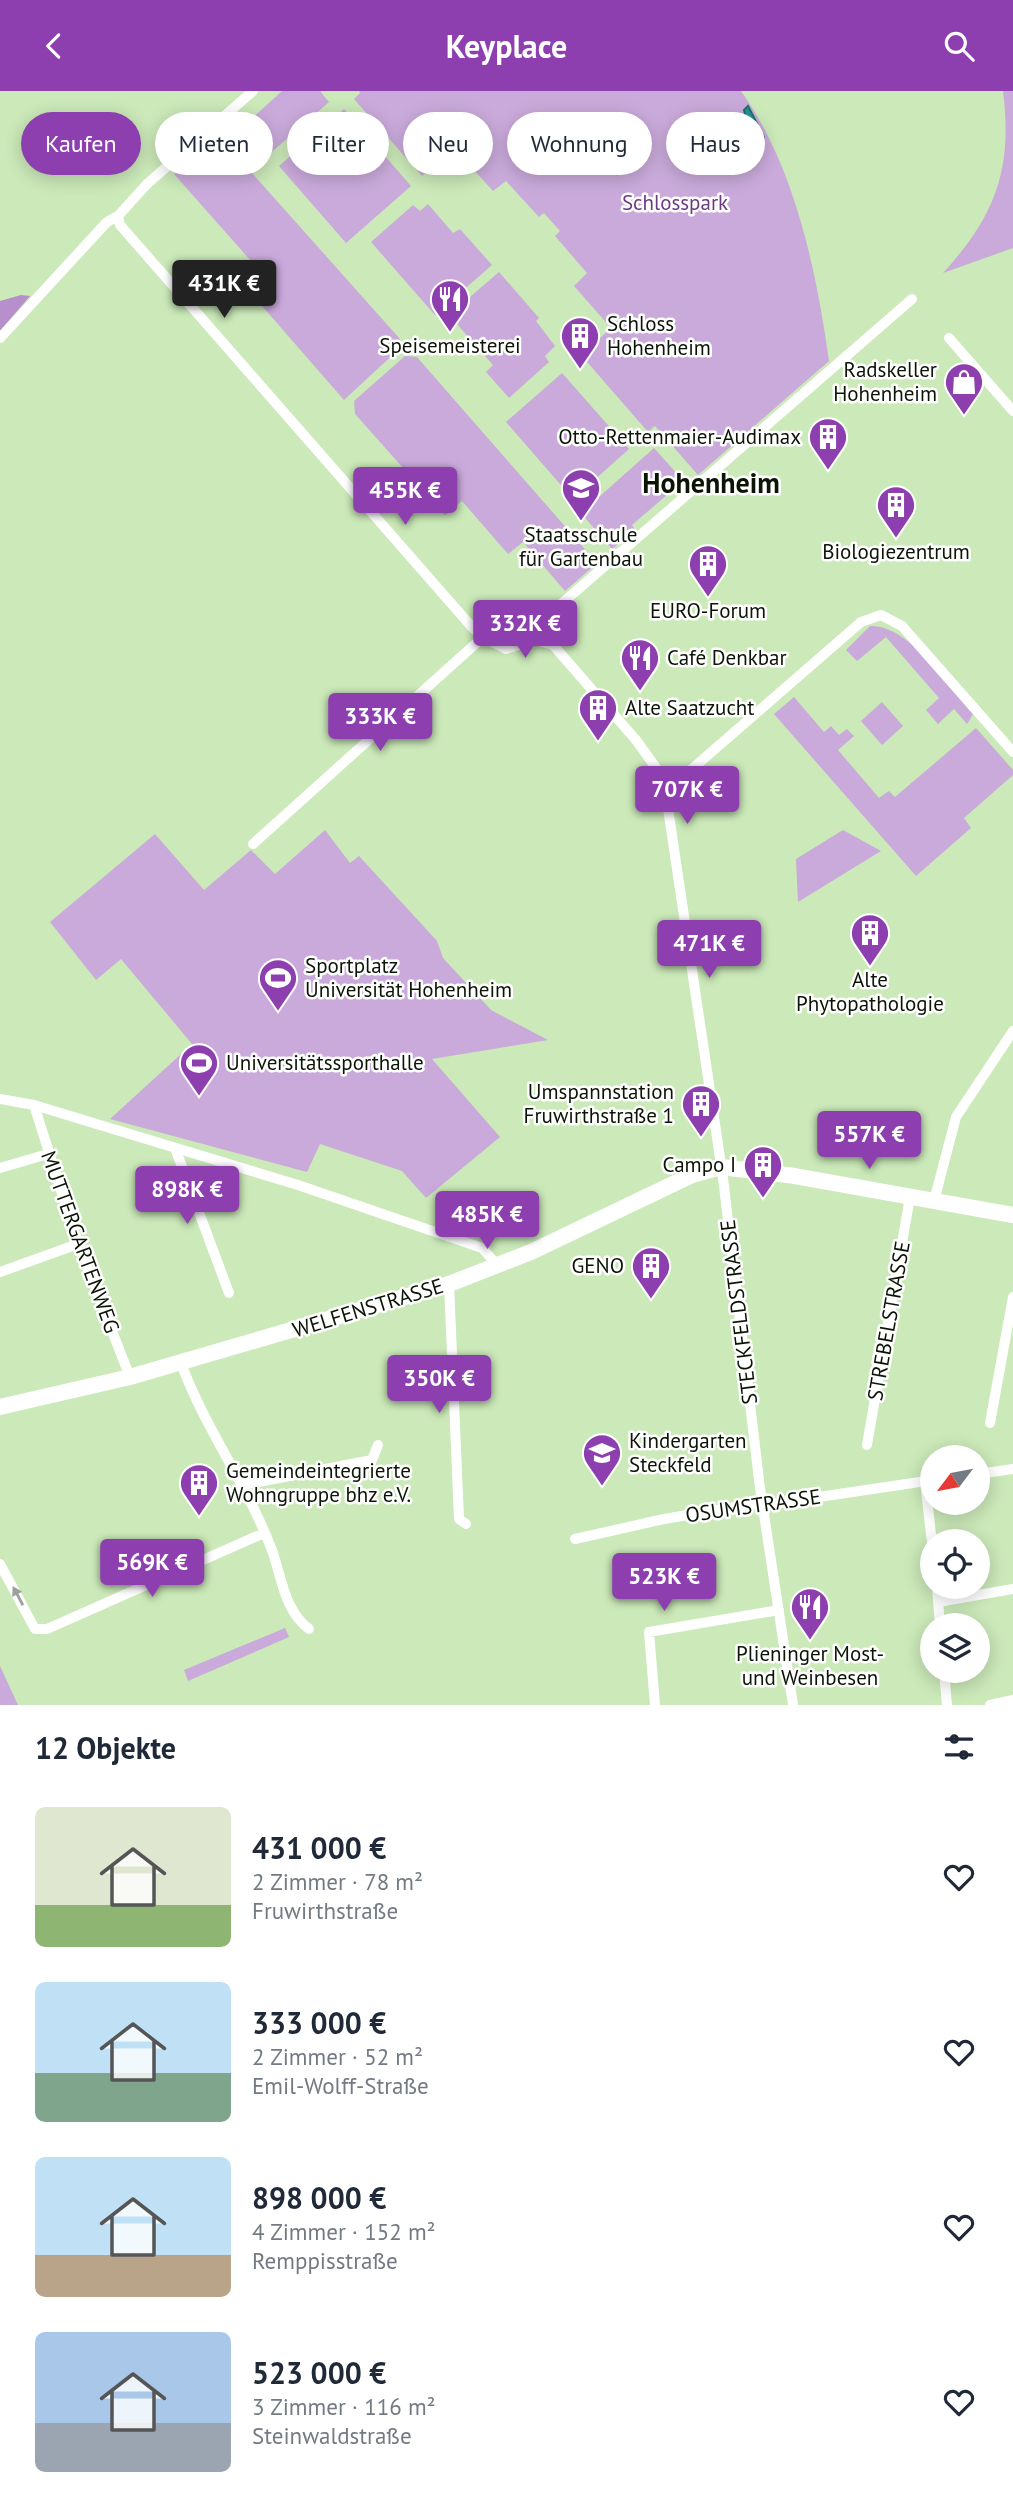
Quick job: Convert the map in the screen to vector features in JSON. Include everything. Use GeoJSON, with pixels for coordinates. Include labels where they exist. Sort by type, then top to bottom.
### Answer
{"type":"FeatureCollection","features":[{"type":"Feature","properties":{"kind":"street"},"geometry":{"type":"LineString","coordinates":[[0,338],[98,232],[118,216],[147,184],[253,91]]}},
{"type":"Feature","properties":{"kind":"street"},"geometry":{"type":"LineString","coordinates":[[118,216],[120,225],[483,637],[506,649],[527,642],[544,641],[553,645],[632,736],[672,790],[711,751],[852,629],[861,622],[881,615],[895,619],[908,632],[1013,752]]}},
{"type":"Feature","properties":{"kind":"street"},"geometry":{"type":"LineString","coordinates":[[544,641],[552,613],[912,299]]}},
{"type":"Feature","properties":{"kind":"street"},"geometry":{"type":"LineString","coordinates":[[950,338],[1013,411]]}},
{"type":"Feature","properties":{"kind":"street"},"geometry":{"type":"LineString","coordinates":[[253,844],[483,637]]}},
{"type":"Feature","properties":{"kind":"street","name":"STECKFELDSTRASSE"},"geometry":{"type":"LineString","coordinates":[[672,790],[667,802],[722,1173],[760,1488],[765,1505],[793,1705]]}},
{"type":"Feature","properties":{"kind":"street"},"geometry":{"type":"LineString","coordinates":[[934,1201],[956,1118],[1013,1031]]}},
{"type":"Feature","properties":{"kind":"street"},"geometry":{"type":"LineString","coordinates":[[0,1099],[34,1105],[298,1185],[482,1248],[498,1266]]}},
{"type":"Feature","properties":{"kind":"street","name":"MUTTERGARTENWEG"},"geometry":{"type":"LineString","coordinates":[[34,1105],[78,1244],[130,1377]]}},
{"type":"Feature","properties":{"kind":"street"},"geometry":{"type":"LineString","coordinates":[[175,1148],[229,1293]]}},
{"type":"Feature","properties":{"kind":"street"},"geometry":{"type":"LineString","coordinates":[[0,1168],[48,1154]]}},
{"type":"Feature","properties":{"kind":"street"},"geometry":{"type":"LineString","coordinates":[[722,1173],[794,1176],[1013,1215]]}},
{"type":"Feature","properties":{"kind":"street","name":"WELFENSTRASSE"},"geometry":{"type":"LineString","coordinates":[[0,1407],[130,1377],[449,1284],[498,1266],[680,1181],[722,1173]]}},
{"type":"Feature","properties":{"kind":"street","name":"STREBELSTRASSE"},"geometry":{"type":"LineString","coordinates":[[867,1445],[910,1197]]}},
{"type":"Feature","properties":{"kind":"street"},"geometry":{"type":"LineString","coordinates":[[0,1272],[78,1244]]}},
{"type":"Feature","properties":{"kind":"street"},"geometry":{"type":"LineString","coordinates":[[449,1284],[458,1519],[466,1524]]}},
{"type":"Feature","properties":{"kind":"street"},"geometry":{"type":"LineString","coordinates":[[990,1423],[1013,1297]]}},
{"type":"Feature","properties":{"kind":"street"},"geometry":{"type":"LineString","coordinates":[[181,1363],[243,1485],[264,1533],[287,1599],[298,1621],[309,1629]]}},
{"type":"Feature","properties":{"kind":"street"},"geometry":{"type":"LineString","coordinates":[[243,1485],[372,1460],[378,1445]]}},
{"type":"Feature","properties":{"kind":"street"},"geometry":{"type":"LineString","coordinates":[[990,1472],[1013,1469]]}},
{"type":"Feature","properties":{"kind":"street","name":"OSUMSTRASSE"},"geometry":{"type":"LineString","coordinates":[[575,1539],[664,1518],[920,1482]]}},
{"type":"Feature","properties":{"kind":"street"},"geometry":{"type":"LineString","coordinates":[[0,1564],[35,1629],[47,1629],[264,1533]]}},
{"type":"Feature","properties":{"kind":"street"},"geometry":{"type":"LineString","coordinates":[[938,1602],[1013,1589]]}},
{"type":"Feature","properties":{"kind":"street"},"geometry":{"type":"LineString","coordinates":[[938,1599],[939,1613]]}},
{"type":"Feature","properties":{"kind":"street"},"geometry":{"type":"LineString","coordinates":[[655,1705],[649,1632],[779,1610]]}},
{"type":"Feature","properties":{"kind":"street"},"geometry":{"type":"LineString","coordinates":[[945,1683],[947,1705]]}},
{"type":"Feature","properties":{"kind":"street"},"geometry":{"type":"LineString","coordinates":[[990,1705],[1013,1700]]}},
{"type":"Feature","properties":{"kind":"green space"},"geometry":{"type":"Polygon","coordinates":[[[282,91],[320,91],[329,102],[318,112],[287,112],[287,139],[273,151],[273,112],[259,112],[282,91]]]}},
{"type":"Feature","properties":{"kind":"green space","name":"Schlosspark"},"geometry":{"type":"Polygon","coordinates":[[[359,91],[741,91],[754,112],[666,112],[666,175],[765,175],[765,131],[789,186],[810,255],[829,361],[698,475],[655,426],[648,432],[581,355],[611,328],[574,286],[587,273],[555,236],[560,231],[544,213],[539,217],[506,181],[493,191],[478,175],[493,175],[493,112],[403,112],[403,154],[389,139],[389,112],[365,112],[354,99],[359,91]]]}},
{"type":"Feature","properties":{"kind":"green space"},"geometry":{"type":"Polygon","coordinates":[[[1003,91],[1013,91],[1013,248],[943,273],[976,231],[996,190],[1005,144],[1003,91]]]}},
{"type":"Feature","properties":{"kind":"green space"},"geometry":{"type":"Polygon","coordinates":[[[287,159],[287,175],[389,175],[389,161],[411,186],[346,243],[279,166],[287,159]]]}},
{"type":"Feature","properties":{"kind":"green space"},"geometry":{"type":"Polygon","coordinates":[[[175,175],[254,175],[400,339],[398,350],[344,400],[243,284],[259,270],[175,175]]]}},
{"type":"Feature","properties":{"kind":"green space"},"geometry":{"type":"Polygon","coordinates":[[[428,204],[453,233],[460,229],[492,265],[435,315],[371,242],[413,205],[420,211],[428,204]]]}},
{"type":"Feature","properties":{"kind":"green space"},"geometry":{"type":"Polygon","coordinates":[[[499,272],[539,318],[536,321],[555,346],[545,356],[549,362],[509,398],[486,372],[493,365],[449,315],[499,272]]]}},
{"type":"Feature","properties":{"kind":"green space"},"geometry":{"type":"Polygon","coordinates":[[[405,356],[417,357],[597,563],[565,591],[523,542],[508,554],[462,501],[445,515],[355,414],[354,401],[405,356]]]}},
{"type":"Feature","properties":{"kind":"green space"},"geometry":{"type":"Polygon","coordinates":[[[562,373],[629,449],[573,499],[506,422],[562,373]]]}},
{"type":"Feature","properties":{"kind":"green space"},"geometry":{"type":"Polygon","coordinates":[[[654,448],[687,485],[679,492],[675,488],[632,525],[635,530],[612,549],[581,513],[654,448]]]}},
{"type":"Feature","properties":{"kind":"green space"},"geometry":{"type":"Polygon","coordinates":[[[870,626],[885,628],[899,635],[927,659],[973,714],[967,724],[954,709],[938,724],[926,710],[939,698],[886,637],[857,661],[846,650],[870,626]]]}},
{"type":"Feature","properties":{"kind":"green space"},"geometry":{"type":"Polygon","coordinates":[[[794,697],[824,732],[831,726],[839,735],[847,729],[854,736],[838,750],[879,798],[889,791],[895,797],[976,728],[1013,770],[1013,775],[964,818],[971,828],[916,876],[774,714],[794,697]]]}},
{"type":"Feature","properties":{"kind":"green space"},"geometry":{"type":"Polygon","coordinates":[[[882,702],[903,726],[882,745],[861,721],[882,702]]]}},
{"type":"Feature","properties":{"kind":"green space","name":"Sportplatz Universität Hohenheim"},"geometry":{"type":"Polygon","coordinates":[[[325,830],[350,863],[359,856],[437,941],[443,958],[491,1010],[548,1040],[432,1059],[500,1137],[426,1198],[402,1171],[320,1144],[307,1172],[110,1119],[192,1044],[121,959],[96,980],[50,922],[155,834],[204,890],[251,850],[275,874],[325,830]]]}},
{"type":"Feature","properties":{"kind":"green space"},"geometry":{"type":"Polygon","coordinates":[[[843,830],[881,851],[798,902],[796,859],[843,830]]]}},
{"type":"Feature","properties":{"kind":"green space"},"geometry":{"type":"Polygon","coordinates":[[[285,1628],[289,1637],[188,1681],[184,1670],[285,1628]]]}},
{"type":"Feature","properties":{"kind":"green space"},"geometry":{"type":"Polygon","coordinates":[[[0,1666],[18,1705],[0,1705],[0,1666]]]}},
{"type":"Feature","properties":{"kind":"shaded area"},"geometry":{"type":"Polygon","coordinates":[[[21,295],[30,296],[0,331],[0,301],[21,295]]]}},
{"type":"Feature","properties":{"kind":"place","name":"Speisemeisterei"},"geometry":{"type":"Point","coordinates":[450,333]}},
{"type":"Feature","properties":{"kind":"place","name":"Schloss Hohenheim"},"geometry":{"type":"Point","coordinates":[580,370]}},
{"type":"Feature","properties":{"kind":"place","name":"Radskeller Hohenheim"},"geometry":{"type":"Point","coordinates":[964,416]}},
{"type":"Feature","properties":{"kind":"place","name":"Otto-Rettenmaier-Audimax"},"geometry":{"type":"Point","coordinates":[828,471]}},
{"type":"Feature","properties":{"kind":"place","name":"Staatsschule für Gartenbau"},"geometry":{"type":"Point","coordinates":[581,522]}},
{"type":"Feature","properties":{"kind":"place","name":"Biologiezentrum"},"geometry":{"type":"Point","coordinates":[896,539]}},
{"type":"Feature","properties":{"kind":"place","name":"EURO-Forum"},"geometry":{"type":"Point","coordinates":[708,598]}},
{"type":"Feature","properties":{"kind":"place","name":"Café Denkbar"},"geometry":{"type":"Point","coordinates":[640,692]}},
{"type":"Feature","properties":{"kind":"place","name":"Alte Saatzucht"},"geometry":{"type":"Point","coordinates":[598,742]}},
{"type":"Feature","properties":{"kind":"place","name":"Alte Phytopathologie"},"geometry":{"type":"Point","coordinates":[870,967]}},
{"type":"Feature","properties":{"kind":"place","name":"Sportplatz Universität Hohenheim"},"geometry":{"type":"Point","coordinates":[278,1012]}},
{"type":"Feature","properties":{"kind":"place","name":"Universitätssporthalle"},"geometry":{"type":"Point","coordinates":[199,1097]}},
{"type":"Feature","properties":{"kind":"place","name":"Umspannstation Fruwirthstraße 1"},"geometry":{"type":"Point","coordinates":[701,1138]}},
{"type":"Feature","properties":{"kind":"place","name":"Campo I"},"geometry":{"type":"Point","coordinates":[763,1199]}},
{"type":"Feature","properties":{"kind":"place","name":"GENO"},"geometry":{"type":"Point","coordinates":[651,1300]}},
{"type":"Feature","properties":{"kind":"place","name":"Kindergarten Steckfeld"},"geometry":{"type":"Point","coordinates":[602,1487]}},
{"type":"Feature","properties":{"kind":"place","name":"Gemeindeintegrierte Wohngruppe bhz e.V."},"geometry":{"type":"Point","coordinates":[199,1517]}},
{"type":"Feature","properties":{"kind":"place","name":"Plieninger Most- und Weinbesen"},"geometry":{"type":"Point","coordinates":[810,1641]}},
{"type":"Feature","properties":{"kind":"district","name":"Hohenheim"},"geometry":{"type":"Point","coordinates":[711,483]}}]}
